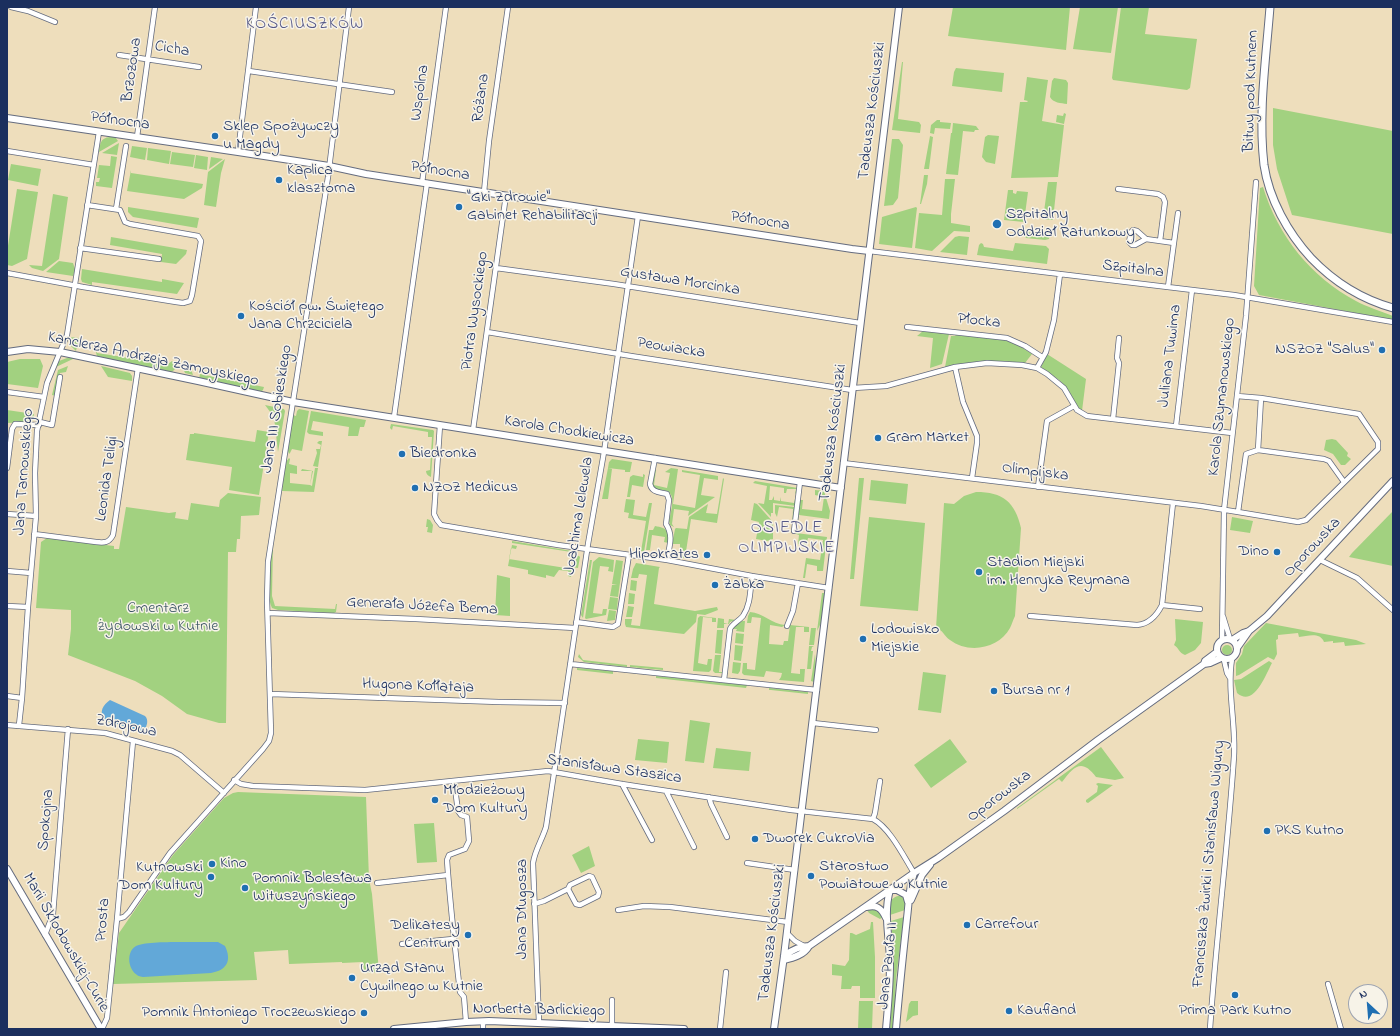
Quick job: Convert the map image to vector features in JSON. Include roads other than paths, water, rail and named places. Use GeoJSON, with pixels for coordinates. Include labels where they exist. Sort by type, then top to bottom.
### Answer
{"type":"FeatureCollection","features":[{"type":"Feature","properties":{"kind":"main road","name":"Bitwy pod Kutnem"},"geometry":{"type":"LineString","coordinates":[[1270,7],[1262,109],[1262,134],[1264,165],[1273,197],[1282,218],[1293,236],[1305,252],[1322,269],[1340,284],[1360,296],[1393,308]]}},
{"type":"Feature","properties":{"kind":"street"},"geometry":{"type":"LineString","coordinates":[[11,7],[28,11],[55,22]]}},
{"type":"Feature","properties":{"kind":"street","name":"Brzozowa"},"geometry":{"type":"LineString","coordinates":[[137,137],[154,7]]}},
{"type":"Feature","properties":{"kind":"street"},"geometry":{"type":"LineString","coordinates":[[238,152],[256,7]]}},
{"type":"Feature","properties":{"kind":"street","name":"Jana III Sobieskiego"},"geometry":{"type":"LineString","coordinates":[[117,919],[124,917],[129,912],[170,853],[234,780],[263,750],[269,741],[271,734],[267,600],[268,562],[329,166],[349,7]]}},
{"type":"Feature","properties":{"kind":"street","name":"Wspólna"},"geometry":{"type":"LineString","coordinates":[[394,418],[446,7]]}},
{"type":"Feature","properties":{"kind":"street","name":"Różana"},"geometry":{"type":"LineString","coordinates":[[484,192],[489,141],[508,7]]}},
{"type":"Feature","properties":{"kind":"street","name":"Tadeusza Kościuszki"},"geometry":{"type":"LineString","coordinates":[[774,1029],[813,723],[843,462],[899,7]]}},
{"type":"Feature","properties":{"kind":"street","name":"Cicha"},"geometry":{"type":"LineString","coordinates":[[118,55],[199,67]]}},
{"type":"Feature","properties":{"kind":"street"},"geometry":{"type":"LineString","coordinates":[[249,71],[392,92]]}},
{"type":"Feature","properties":{"kind":"street","name":"Północna"},"geometry":{"type":"LineString","coordinates":[[7,118],[329,166],[366,174],[869,251]]}},
{"type":"Feature","properties":{"kind":"street","name":"Jana Tarnowskiego"},"geometry":{"type":"LineString","coordinates":[[19,725],[36,516],[35,473],[37,431],[50,376],[67,335],[99,132]]}},
{"type":"Feature","properties":{"kind":"street"},"geometry":{"type":"LineString","coordinates":[[116,209],[126,146]]}},
{"type":"Feature","properties":{"kind":"street"},"geometry":{"type":"LineString","coordinates":[[7,151],[94,165]]}},
{"type":"Feature","properties":{"kind":"street","name":"Karola Szymanowskiego"},"geometry":{"type":"LineString","coordinates":[[1222,640],[1224,510],[1247,298],[1256,182]]}},
{"type":"Feature","properties":{"kind":"street"},"geometry":{"type":"LineString","coordinates":[[1118,189],[1158,194],[1163,196],[1165,202],[1160,241]]}},
{"type":"Feature","properties":{"kind":"street","name":"Piotra Wysockiego"},"geometry":{"type":"LineString","coordinates":[[473,430],[506,195]]}},
{"type":"Feature","properties":{"kind":"street"},"geometry":{"type":"LineString","coordinates":[[7,273],[75,286],[183,303],[190,301],[200,240],[198,236],[130,224],[125,222],[120,210],[87,205]]}},
{"type":"Feature","properties":{"kind":"street"},"geometry":{"type":"LineString","coordinates":[[1168,287],[1178,213]]}},
{"type":"Feature","properties":{"kind":"street","name":"Joachima Lelewela"},"geometry":{"type":"LineString","coordinates":[[554,773],[587,549],[604,452],[638,216]]}},
{"type":"Feature","properties":{"kind":"street"},"geometry":{"type":"LineString","coordinates":[[1146,239],[1174,243]]}},
{"type":"Feature","properties":{"kind":"street"},"geometry":{"type":"LineString","coordinates":[[80,248],[159,258]]}},
{"type":"Feature","properties":{"kind":"street","name":"Szpitalna"},"geometry":{"type":"LineString","coordinates":[[869,251],[1192,290],[1393,322]]}},
{"type":"Feature","properties":{"kind":"street","name":"Gustawa Morcinka"},"geometry":{"type":"LineString","coordinates":[[496,268],[860,323]]}},
{"type":"Feature","properties":{"kind":"street"},"geometry":{"type":"LineString","coordinates":[[1060,274],[1054,320],[1046,352],[1037,368],[1064,388],[1071,397],[1074,406],[1082,414],[1087,416],[1232,433]]}},
{"type":"Feature","properties":{"kind":"street","name":"Juliana Tuwima"},"geometry":{"type":"LineString","coordinates":[[1176,426],[1192,290]]}},
{"type":"Feature","properties":{"kind":"street","name":"Płocka"},"geometry":{"type":"LineString","coordinates":[[907,327],[1007,338],[1025,346],[1042,357]]}},
{"type":"Feature","properties":{"kind":"street","name":"Peowiacka"},"geometry":{"type":"LineString","coordinates":[[486,332],[618,354],[852,389],[886,386],[955,367],[987,363],[1022,365],[1037,368]]}},
{"type":"Feature","properties":{"kind":"street"},"geometry":{"type":"LineString","coordinates":[[1113,419],[1119,363],[1117,358],[1120,338]]}},
{"type":"Feature","properties":{"kind":"street","name":"Kanclerza Andrzeja Zamoyskiego"},"geometry":{"type":"LineString","coordinates":[[7,352],[28,349],[60,352],[292,402]]}},
{"type":"Feature","properties":{"kind":"street"},"geometry":{"type":"LineString","coordinates":[[955,367],[963,402],[977,436],[972,478]]}},
{"type":"Feature","properties":{"kind":"street","name":"Leonida Teligi"},"geometry":{"type":"LineString","coordinates":[[34,534],[105,543],[110,540],[113,535],[138,368]]}},
{"type":"Feature","properties":{"kind":"street"},"geometry":{"type":"LineString","coordinates":[[7,468],[10,429],[16,424],[52,425],[60,377]]}},
{"type":"Feature","properties":{"kind":"street"},"geometry":{"type":"LineString","coordinates":[[7,392],[44,397]]}},
{"type":"Feature","properties":{"kind":"street"},"geometry":{"type":"LineString","coordinates":[[1237,396],[1261,398],[1359,414],[1378,442],[1378,449],[1344,482],[1329,461],[1324,459],[1258,450],[1246,454],[1238,512]]}},
{"type":"Feature","properties":{"kind":"street"},"geometry":{"type":"LineString","coordinates":[[1258,450],[1261,398]]}},
{"type":"Feature","properties":{"kind":"street","name":"Karola Chodkiewicza"},"geometry":{"type":"LineString","coordinates":[[292,402],[841,488]]}},
{"type":"Feature","properties":{"kind":"street"},"geometry":{"type":"LineString","coordinates":[[1038,487],[1046,421],[1074,406]]}},
{"type":"Feature","properties":{"kind":"street"},"geometry":{"type":"LineString","coordinates":[[440,425],[434,513],[436,520],[440,524],[587,549],[667,560],[752,576],[829,588]]}},
{"type":"Feature","properties":{"kind":"street"},"geometry":{"type":"LineString","coordinates":[[655,458],[650,484],[651,488],[655,491],[667,494],[670,500],[666,524],[670,530],[671,536],[667,560]]}},
{"type":"Feature","properties":{"kind":"street","name":"Olimpijska"},"geometry":{"type":"LineString","coordinates":[[843,462],[1173,503],[1298,522],[1306,520],[1344,482]]}},
{"type":"Feature","properties":{"kind":"street","name":"Oporowska"},"geometry":{"type":"LineString","coordinates":[[1237,648],[1249,631],[1267,616],[1393,481]]}},
{"type":"Feature","properties":{"kind":"street"},"geometry":{"type":"LineString","coordinates":[[794,531],[800,482]]}},
{"type":"Feature","properties":{"kind":"street"},"geometry":{"type":"LineString","coordinates":[[1030,616],[1137,625],[1146,624],[1154,617],[1162,604],[1173,503]]}},
{"type":"Feature","properties":{"kind":"street"},"geometry":{"type":"LineString","coordinates":[[7,514],[36,516]]}},
{"type":"Feature","properties":{"kind":"street"},"geometry":{"type":"LineString","coordinates":[[576,622],[613,627],[618,624],[629,555]]}},
{"type":"Feature","properties":{"kind":"street"},"geometry":{"type":"LineString","coordinates":[[1320,560],[1357,578],[1393,610]]}},
{"type":"Feature","properties":{"kind":"street"},"geometry":{"type":"LineString","coordinates":[[7,572],[31,573]]}},
{"type":"Feature","properties":{"kind":"street"},"geometry":{"type":"LineString","coordinates":[[724,680],[730,629],[732,625],[738,622],[748,608],[752,576]]}},
{"type":"Feature","properties":{"kind":"street"},"geometry":{"type":"LineString","coordinates":[[787,626],[793,611],[798,583]]}},
{"type":"Feature","properties":{"kind":"street"},"geometry":{"type":"LineString","coordinates":[[1162,604],[1200,609]]}},
{"type":"Feature","properties":{"kind":"street"},"geometry":{"type":"LineString","coordinates":[[7,606],[28,607]]}},
{"type":"Feature","properties":{"kind":"street","name":"Generała Józefa Bema"},"geometry":{"type":"LineString","coordinates":[[268,613],[416,619],[576,628]]}},
{"type":"Feature","properties":{"kind":"street","name":"Karola Szymanowskiego"},"geometry":{"type":"LineString","coordinates":[[1223,616],[1231,640]]}},
{"type":"Feature","properties":{"kind":"street","name":"Oporowska"},"geometry":{"type":"LineString","coordinates":[[1231,640],[1249,631]]}},
{"type":"Feature","properties":{"kind":"street"},"geometry":{"type":"LineString","coordinates":[[1222,640],[1231,640],[1236,644],[1236,654],[1232,659],[1222,659],[1216,652],[1218,644],[1222,640]]}},
{"type":"Feature","properties":{"kind":"street","name":"Oporowska"},"geometry":{"type":"LineString","coordinates":[[784,958],[802,954],[808,950],[806,946],[938,858],[1204,664],[1216,652]]}},
{"type":"Feature","properties":{"kind":"street","name":"Oporowska"},"geometry":{"type":"LineString","coordinates":[[1204,664],[1222,659]]}},
{"type":"Feature","properties":{"kind":"street","name":"Franciszka Żwirki i Stanisława Wigury"},"geometry":{"type":"LineString","coordinates":[[1222,659],[1230,678]]}},
{"type":"Feature","properties":{"kind":"street","name":"Franciszka Żwirki i Stanisława Wigury"},"geometry":{"type":"LineString","coordinates":[[1210,1029],[1218,925],[1226,860],[1235,752],[1230,678],[1232,659]]}},
{"type":"Feature","properties":{"kind":"street"},"geometry":{"type":"LineString","coordinates":[[570,664],[816,690]]}},
{"type":"Feature","properties":{"kind":"street","name":"Hugona Kołłątaja"},"geometry":{"type":"LineString","coordinates":[[271,694],[491,702],[565,703]]}},
{"type":"Feature","properties":{"kind":"street"},"geometry":{"type":"LineString","coordinates":[[7,696],[22,698]]}},
{"type":"Feature","properties":{"kind":"street"},"geometry":{"type":"LineString","coordinates":[[813,723],[876,730]]}},
{"type":"Feature","properties":{"kind":"street","name":"Zdrojowa"},"geometry":{"type":"LineString","coordinates":[[7,725],[105,733],[172,751],[180,755],[224,793]]}},
{"type":"Feature","properties":{"kind":"street","name":"Spokojna"},"geometry":{"type":"LineString","coordinates":[[45,935],[52,914],[68,729]]}},
{"type":"Feature","properties":{"kind":"street","name":"Prosta"},"geometry":{"type":"LineString","coordinates":[[102,1029],[107,1018],[132,741]]}},
{"type":"Feature","properties":{"kind":"street","name":"Stanisława Staszica"},"geometry":{"type":"LineString","coordinates":[[234,780],[241,784],[253,786],[365,790],[548,771],[666,791],[802,811],[873,819]]}},
{"type":"Feature","properties":{"kind":"street","name":"Jana Długosza"},"geometry":{"type":"LineString","coordinates":[[539,1023],[533,863],[546,827],[554,773]]}},
{"type":"Feature","properties":{"kind":"street"},"geometry":{"type":"LineString","coordinates":[[454,781],[458,811],[461,815],[467,817],[469,841],[464,849],[448,855],[447,860],[460,992],[464,997],[466,1022]]}},
{"type":"Feature","properties":{"kind":"street"},"geometry":{"type":"LineString","coordinates":[[880,781],[873,819],[878,822],[890,836],[914,873]]}},
{"type":"Feature","properties":{"kind":"street"},"geometry":{"type":"LineString","coordinates":[[622,784],[652,840]]}},
{"type":"Feature","properties":{"kind":"street"},"geometry":{"type":"LineString","coordinates":[[666,791],[694,847]]}},
{"type":"Feature","properties":{"kind":"street"},"geometry":{"type":"LineString","coordinates":[[709,797],[728,837]]}},
{"type":"Feature","properties":{"kind":"street","name":"Jana Pawła II"},"geometry":{"type":"LineString","coordinates":[[909,906],[922,875],[938,858]]}},
{"type":"Feature","properties":{"kind":"street"},"geometry":{"type":"LineString","coordinates":[[747,863],[795,870]]}},
{"type":"Feature","properties":{"kind":"street","name":"Marii Skłodowskiej-Curie"},"geometry":{"type":"LineString","coordinates":[[7,869],[102,1029]]}},
{"type":"Feature","properties":{"kind":"street","name":"Jana Pawła II"},"geometry":{"type":"LineString","coordinates":[[896,1029],[900,974],[909,906],[910,883],[914,873]]}},
{"type":"Feature","properties":{"kind":"street"},"geometry":{"type":"LineString","coordinates":[[377,883],[448,875]]}},
{"type":"Feature","properties":{"kind":"street"},"geometry":{"type":"LineString","coordinates":[[534,904],[544,901],[568,889],[570,885],[589,876],[592,877],[599,892],[598,896],[580,905],[576,904],[568,889]]}},
{"type":"Feature","properties":{"kind":"street","name":"Jana Pawła II"},"geometry":{"type":"LineString","coordinates":[[886,1029],[890,964],[887,902],[890,890],[897,890],[906,895],[909,906]]}},
{"type":"Feature","properties":{"kind":"street"},"geometry":{"type":"LineString","coordinates":[[618,910],[644,906],[670,907],[788,922]]}},
{"type":"Feature","properties":{"kind":"street","name":"Jana Pawła II"},"geometry":{"type":"LineString","coordinates":[[863,908],[877,906],[883,911],[887,919]]}},
{"type":"Feature","properties":{"kind":"street"},"geometry":{"type":"LineString","coordinates":[[787,933],[795,941],[806,946]]}},
{"type":"Feature","properties":{"kind":"street"},"geometry":{"type":"LineString","coordinates":[[402,944],[454,939]]}},
{"type":"Feature","properties":{"kind":"street"},"geometry":{"type":"LineString","coordinates":[[720,1029],[726,972]]}},
{"type":"Feature","properties":{"kind":"street"},"geometry":{"type":"LineString","coordinates":[[1328,984],[1341,1029]]}},
{"type":"Feature","properties":{"kind":"street"},"geometry":{"type":"LineString","coordinates":[[612,1000],[612,1026]]}},
{"type":"Feature","properties":{"kind":"street","name":"Norberta Barlickiego"},"geometry":{"type":"LineString","coordinates":[[394,1029],[466,1022],[539,1023],[684,1029]]}},
{"type":"Feature","properties":{"kind":"street"},"geometry":{"type":"LineString","coordinates":[[483,1022],[484,1029]]}},
{"type":"Feature","properties":{"kind":"water"},"geometry":{"type":"Polygon","coordinates":[[[110,700],[145,716],[147,723],[144,731],[104,720],[102,708],[110,700]]]}},
{"type":"Feature","properties":{"kind":"water"},"geometry":{"type":"Polygon","coordinates":[[[218,942],[225,946],[228,960],[227,964],[221,970],[216,972],[143,977],[138,976],[131,969],[129,959],[130,954],[132,949],[140,944],[218,942]]]}},
{"type":"Feature","properties":{"kind":"place","name":"Sklep Spożywczy u Magdy"},"geometry":{"type":"Point","coordinates":[215,136]}},
{"type":"Feature","properties":{"kind":"place","name":"Kaplica klasztorna"},"geometry":{"type":"Point","coordinates":[279,180]}},
{"type":"Feature","properties":{"kind":"place","name":"\"Gki Zdrowie\" Gabinet Rehabilitacji"},"geometry":{"type":"Point","coordinates":[459,207]}},
{"type":"Feature","properties":{"kind":"place","name":"Szpitalny Oddział Ratunkowy"},"geometry":{"type":"Point","coordinates":[997,224]}},
{"type":"Feature","properties":{"kind":"place","name":"Kościół pw. Świętego Jana Chrzciciela"},"geometry":{"type":"Point","coordinates":[241,316]}},
{"type":"Feature","properties":{"kind":"place","name":"NSZOZ \"Salus\""},"geometry":{"type":"Point","coordinates":[1382,350]}},
{"type":"Feature","properties":{"kind":"place","name":"Gram Market"},"geometry":{"type":"Point","coordinates":[878,438]}},
{"type":"Feature","properties":{"kind":"place","name":"Biedronka"},"geometry":{"type":"Point","coordinates":[402,454]}},
{"type":"Feature","properties":{"kind":"place","name":"NZOZ Medicus"},"geometry":{"type":"Point","coordinates":[415,488]}},
{"type":"Feature","properties":{"kind":"place","name":"Dino"},"geometry":{"type":"Point","coordinates":[1277,552]}},
{"type":"Feature","properties":{"kind":"place","name":"Hipokrates"},"geometry":{"type":"Point","coordinates":[707,555]}},
{"type":"Feature","properties":{"kind":"place","name":"Stadion Miejski im. Henryka Reymana"},"geometry":{"type":"Point","coordinates":[979,572]}},
{"type":"Feature","properties":{"kind":"place","name":"Żabka"},"geometry":{"type":"Point","coordinates":[715,585]}},
{"type":"Feature","properties":{"kind":"place","name":"Lodowisko Miejskie"},"geometry":{"type":"Point","coordinates":[863,639]}},
{"type":"Feature","properties":{"kind":"place","name":"Bursa nr 1"},"geometry":{"type":"Point","coordinates":[994,691]}},
{"type":"Feature","properties":{"kind":"place","name":"Młodzieżowy Dom Kultury"},"geometry":{"type":"Point","coordinates":[435,800]}},
{"type":"Feature","properties":{"kind":"place","name":"PKS Kutno"},"geometry":{"type":"Point","coordinates":[1267,831]}},
{"type":"Feature","properties":{"kind":"place","name":"Dworek CukroVia"},"geometry":{"type":"Point","coordinates":[755,839]}},
{"type":"Feature","properties":{"kind":"place","name":"Kino"},"geometry":{"type":"Point","coordinates":[212,864]}},
{"type":"Feature","properties":{"kind":"place","name":"Starostwo Powiatowe w Kutnie"},"geometry":{"type":"Point","coordinates":[811,876]}},
{"type":"Feature","properties":{"kind":"place","name":"Kutnowski Dom Kultury"},"geometry":{"type":"Point","coordinates":[211,877]}},
{"type":"Feature","properties":{"kind":"place","name":"Pomnik Bolesława Wituszyńskiego"},"geometry":{"type":"Point","coordinates":[245,888]}},
{"type":"Feature","properties":{"kind":"place","name":"Carrefour"},"geometry":{"type":"Point","coordinates":[967,925]}},
{"type":"Feature","properties":{"kind":"place","name":"Delikatesy Centrum"},"geometry":{"type":"Point","coordinates":[468,935]}},
{"type":"Feature","properties":{"kind":"place","name":"Urząd Stanu Cywilnego w Kutnie"},"geometry":{"type":"Point","coordinates":[352,978]}},
{"type":"Feature","properties":{"kind":"place","name":"Prima Park Kutno"},"geometry":{"type":"Point","coordinates":[1235,995]}},
{"type":"Feature","properties":{"kind":"place","name":"Kaufland"},"geometry":{"type":"Point","coordinates":[1009,1011]}},
{"type":"Feature","properties":{"kind":"place","name":"Pomnik Antoniego Troczewskiego"},"geometry":{"type":"Point","coordinates":[364,1013]}},
{"type":"Feature","properties":{"kind":"district","name":"KOŚCIUSZKÓW"},"geometry":{"type":"Point","coordinates":[305,25]}},
{"type":"Feature","properties":{"kind":"district","name":"OSIEDLE OLIMPIJSKIE"},"geometry":{"type":"Point","coordinates":[787,539]}},
{"type":"Feature","properties":{"kind":"park label","name":"Cmentarz żydowski w Kutnie"},"geometry":{"type":"Point","coordinates":[158,618]}}]}
